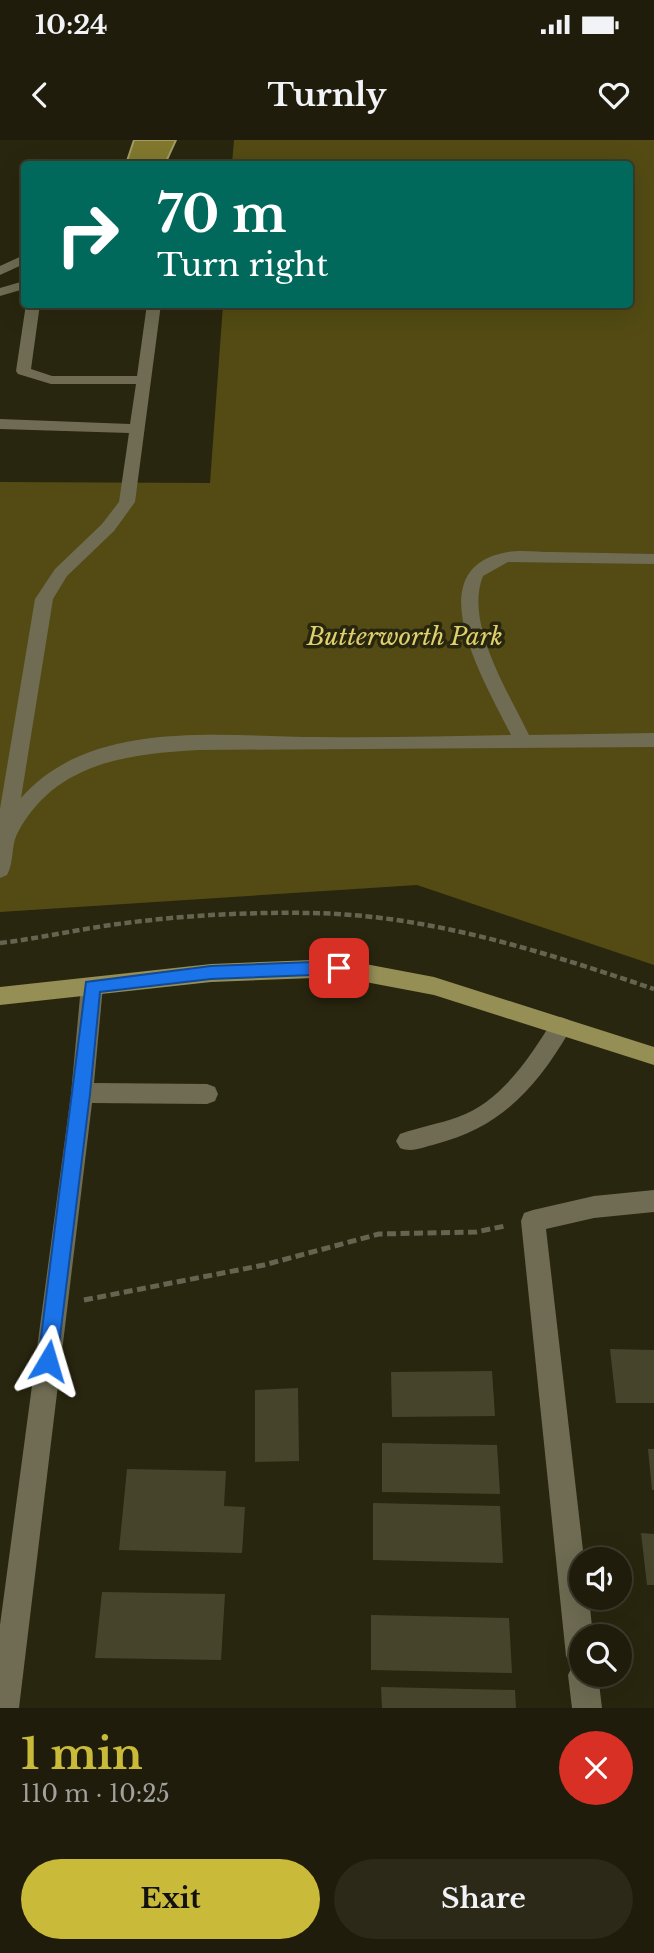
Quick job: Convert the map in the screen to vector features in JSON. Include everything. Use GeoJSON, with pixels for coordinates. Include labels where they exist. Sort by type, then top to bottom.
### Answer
{"type":"FeatureCollection","features":[{"type":"Feature","properties":{"kind":"main road"},"geometry":{"type":"LineString","coordinates":[[0,996],[211,973],[339,968],[434,986],[654,1056]]}},
{"type":"Feature","properties":{"kind":"street"},"geometry":{"type":"LineString","coordinates":[[0,271],[21,260]]}},
{"type":"Feature","properties":{"kind":"street"},"geometry":{"type":"LineString","coordinates":[[0,292],[21,286]]}},
{"type":"Feature","properties":{"kind":"street"},"geometry":{"type":"LineString","coordinates":[[32,308],[23,371],[51,380],[143,380]]}},
{"type":"Feature","properties":{"kind":"street"},"geometry":{"type":"LineString","coordinates":[[0,870],[44,600],[52,582],[119,517],[127,502],[153,308]]}},
{"type":"Feature","properties":{"kind":"street"},"geometry":{"type":"LineString","coordinates":[[0,424],[135,429]]}},
{"type":"Feature","properties":{"kind":"street"},"geometry":{"type":"LineString","coordinates":[[523,741],[469,615],[469,586],[475,573],[506,557],[654,559]]}},
{"type":"Feature","properties":{"kind":"street"},"geometry":{"type":"LineString","coordinates":[[6,835],[25,805],[49,779],[77,764],[111,752],[203,745],[654,740]]}},
{"type":"Feature","properties":{"kind":"street"},"geometry":{"type":"LineString","coordinates":[[4,1708],[82,1094],[92,986]]}},
{"type":"Feature","properties":{"kind":"street"},"geometry":{"type":"LineString","coordinates":[[408,1141],[471,1122],[502,1103],[526,1078],[561,1026]]}},
{"type":"Feature","properties":{"kind":"street"},"geometry":{"type":"LineString","coordinates":[[82,1094],[120,1091],[207,1094]]}},
{"type":"Feature","properties":{"kind":"street"},"geometry":{"type":"LineString","coordinates":[[578,1624],[533,1220],[594,1207],[654,1200]]}},
{"type":"Feature","properties":{"kind":"street"},"geometry":{"type":"LineString","coordinates":[[584,1687],[587,1708]]}},
{"type":"Feature","properties":{"kind":"path"},"geometry":{"type":"LineString","coordinates":[[0,943],[125,923],[267,912],[311,913],[393,922],[504,942],[561,957],[654,989]]}},
{"type":"Feature","properties":{"kind":"path"},"geometry":{"type":"LineString","coordinates":[[54,1307],[98,1296],[264,1265],[379,1234],[476,1232],[533,1220]]}},
{"type":"Feature","properties":{"kind":"green space","name":"Butterworth Park"},"geometry":{"type":"Polygon","coordinates":[[[234,140],[654,140],[654,965],[417,885],[0,912],[0,482],[210,483],[223,308],[633,308],[633,161],[232,161],[234,140]]]}},
{"type":"Feature","properties":{"kind":"shaded area"},"geometry":{"type":"Polygon","coordinates":[[[134,140],[176,140],[166,161],[127,161],[134,140]]]}},
{"type":"Feature","properties":{"kind":"building"},"geometry":{"type":"Polygon","coordinates":[[[610,1349],[654,1350],[654,1403],[616,1403],[610,1349]]]}},
{"type":"Feature","properties":{"kind":"building"},"geometry":{"type":"Polygon","coordinates":[[[492,1371],[495,1416],[392,1417],[391,1372],[492,1371]]]}},
{"type":"Feature","properties":{"kind":"building"},"geometry":{"type":"Polygon","coordinates":[[[298,1388],[299,1461],[255,1462],[255,1390],[298,1388]]]}},
{"type":"Feature","properties":{"kind":"building"},"geometry":{"type":"Polygon","coordinates":[[[382,1443],[497,1445],[500,1494],[382,1492],[382,1443]]]}},
{"type":"Feature","properties":{"kind":"building"},"geometry":{"type":"Polygon","coordinates":[[[648,1449],[654,1449],[654,1490],[652,1490],[648,1449]]]}},
{"type":"Feature","properties":{"kind":"building"},"geometry":{"type":"Polygon","coordinates":[[[127,1469],[226,1471],[224,1506],[245,1507],[242,1553],[119,1550],[127,1469]]]}},
{"type":"Feature","properties":{"kind":"building"},"geometry":{"type":"Polygon","coordinates":[[[373,1503],[500,1506],[503,1563],[373,1560],[373,1503]]]}},
{"type":"Feature","properties":{"kind":"building"},"geometry":{"type":"Polygon","coordinates":[[[641,1533],[654,1534],[654,1585],[647,1585],[641,1533]]]}},
{"type":"Feature","properties":{"kind":"building"},"geometry":{"type":"Polygon","coordinates":[[[102,1592],[225,1594],[221,1660],[95,1658],[102,1592]]]}},
{"type":"Feature","properties":{"kind":"building"},"geometry":{"type":"Polygon","coordinates":[[[371,1615],[509,1618],[512,1673],[371,1670],[371,1615]]]}},
{"type":"Feature","properties":{"kind":"building"},"geometry":{"type":"Polygon","coordinates":[[[381,1687],[515,1690],[516,1708],[382,1708],[381,1687]]]}},
{"type":"Feature","properties":{"kind":"route"},"geometry":{"type":"LineString","coordinates":[[48,1361],[82,1094],[92,986],[211,973],[339,968]]}}]}
